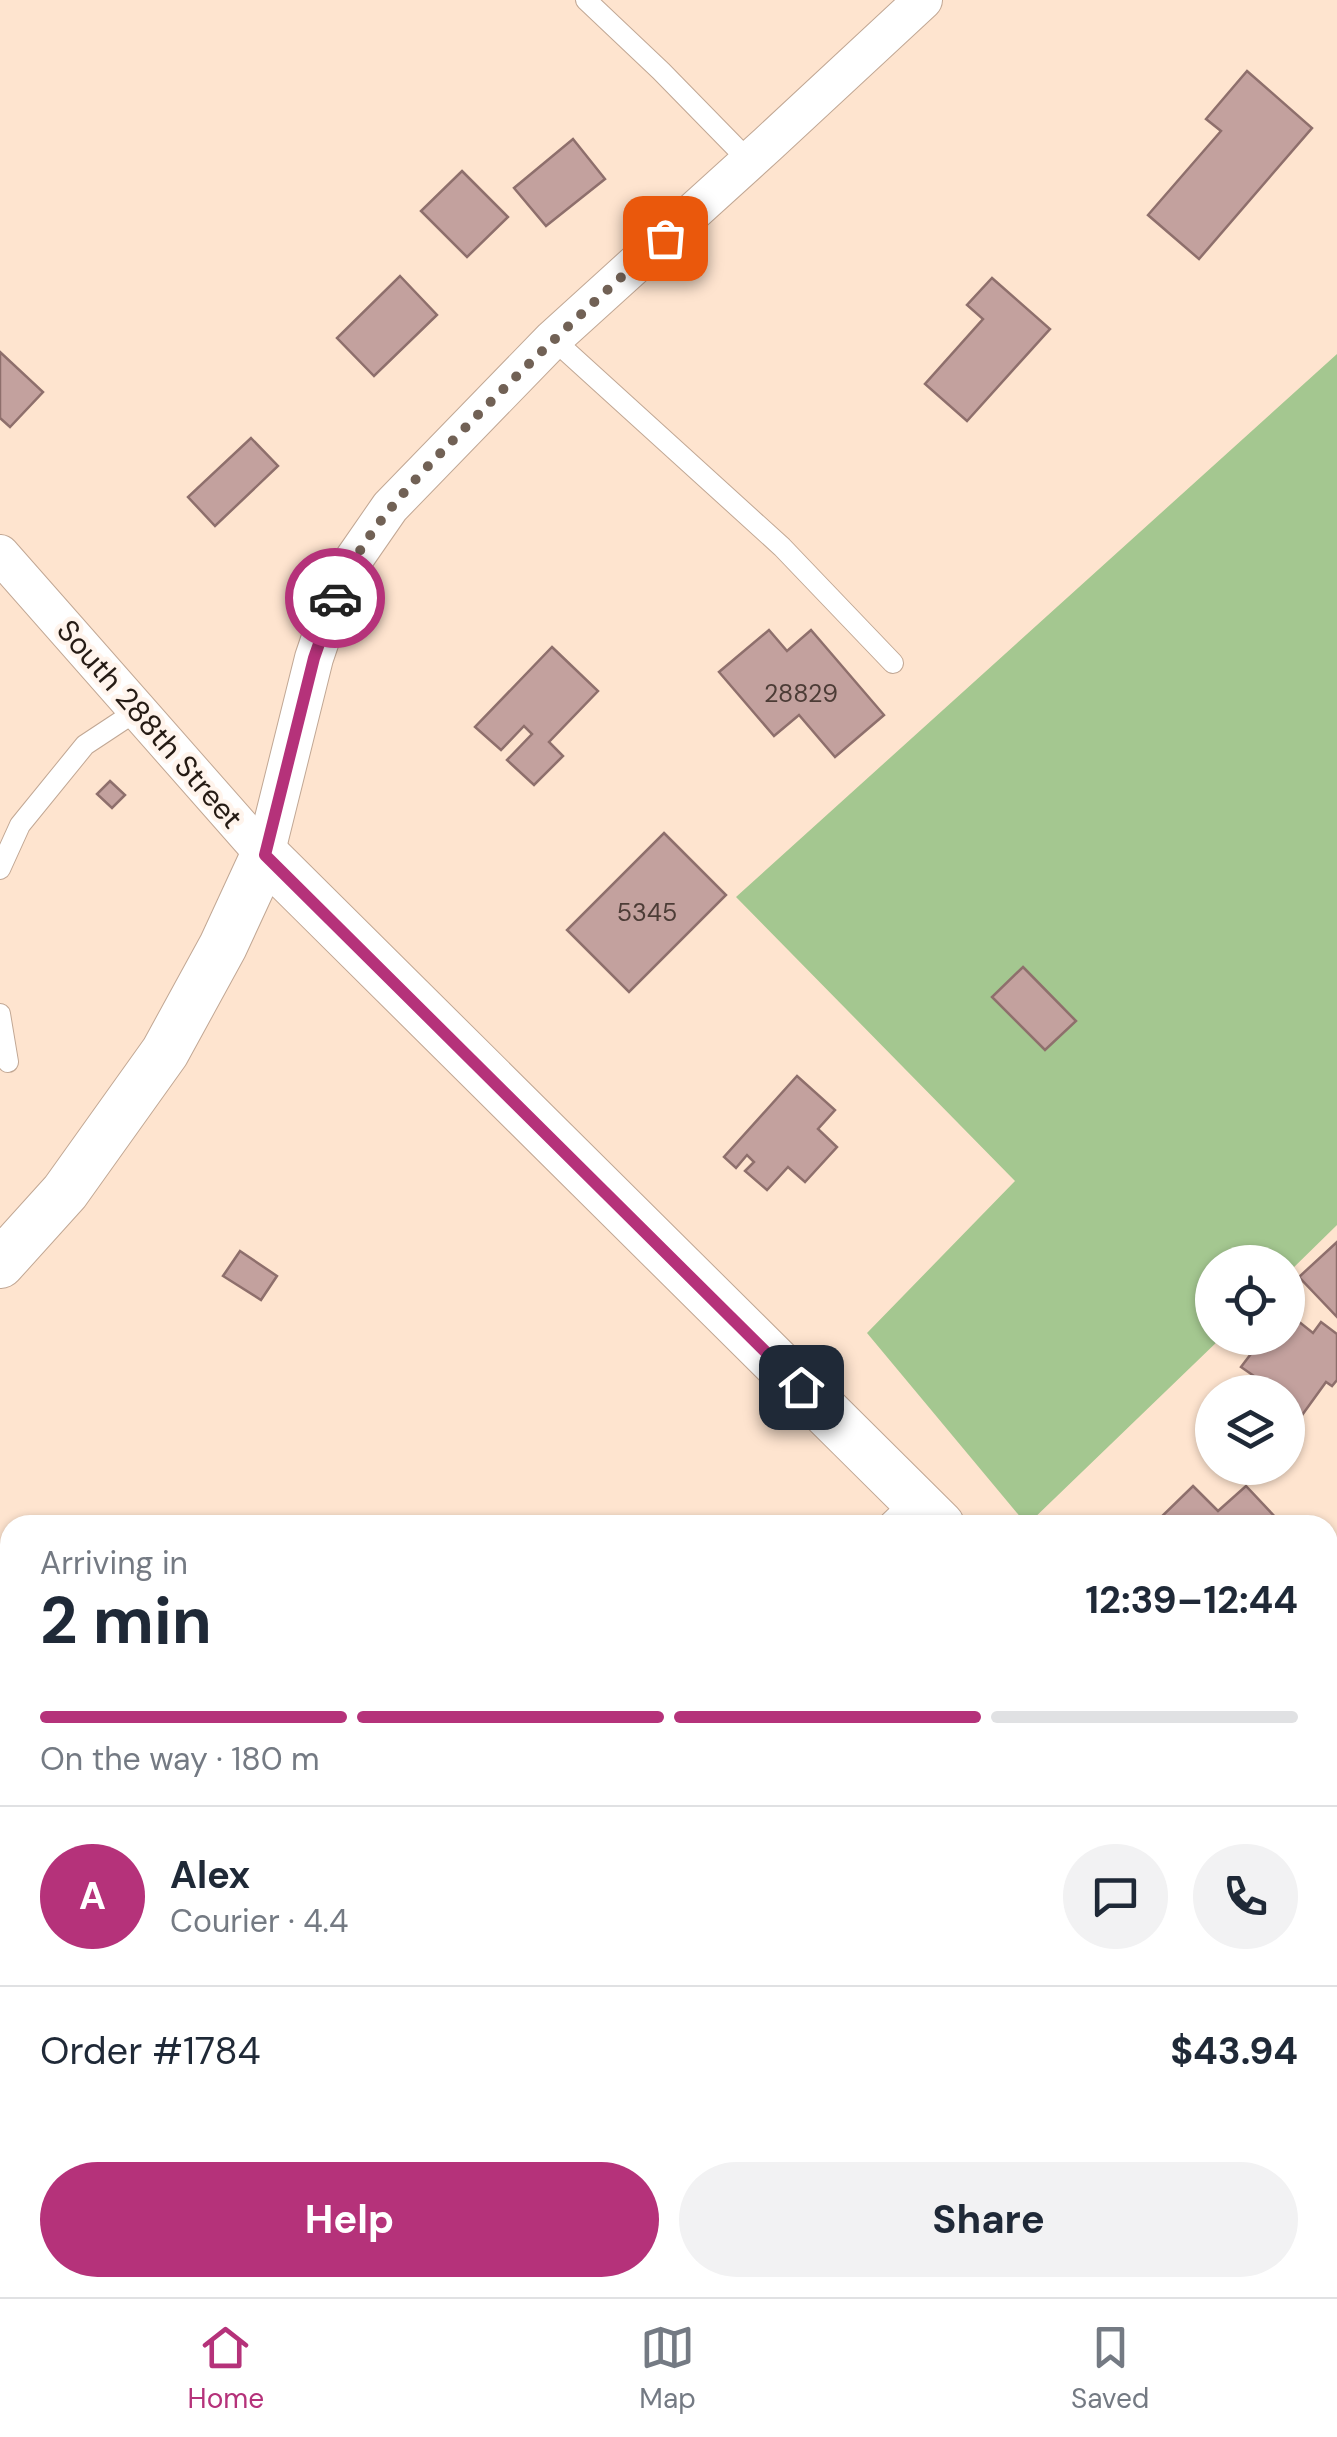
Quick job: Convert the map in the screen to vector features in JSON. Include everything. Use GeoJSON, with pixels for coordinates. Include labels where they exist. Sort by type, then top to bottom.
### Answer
{"type":"FeatureCollection","features":[{"type":"Feature","properties":{"kind":"street"},"geometry":{"type":"LineString","coordinates":[[0,1264],[94,1154],[165,1052],[223,946],[265,855],[314,658],[334,599],[370,534],[390,507],[553,339],[923,0]]}},
{"type":"Feature","properties":{"kind":"street","name":"South 288th Street"},"geometry":{"type":"LineString","coordinates":[[0,554],[265,855],[913,1515]]}},
{"type":"Feature","properties":{"kind":"lane"},"geometry":{"type":"LineString","coordinates":[[586,0],[749,161]]}},
{"type":"Feature","properties":{"kind":"lane"},"geometry":{"type":"LineString","coordinates":[[553,339],[782,547],[893,663]]}},
{"type":"Feature","properties":{"kind":"lane"},"geometry":{"type":"LineString","coordinates":[[0,869],[20,824],[85,745],[138,710]]}},
{"type":"Feature","properties":{"kind":"lane"},"geometry":{"type":"LineString","coordinates":[[0,1014],[8,1062]]}},
{"type":"Feature","properties":{"kind":"green space"},"geometry":{"type":"Polygon","coordinates":[[[1337,354],[1337,1225],[1305,1256],[1305,1245],[1195,1245],[1195,1355],[1203,1355],[1037,1515],[1019,1515],[867,1333],[1015,1181],[736,897],[1337,354]]]}},
{"type":"Feature","properties":{"kind":"building"},"geometry":{"type":"Polygon","coordinates":[[[1247,71],[1312,128],[1199,259],[1148,215],[1221,131],[1206,119],[1247,71]]]}},
{"type":"Feature","properties":{"kind":"building"},"geometry":{"type":"Polygon","coordinates":[[[573,139],[605,179],[546,226],[514,188],[573,139]]]}},
{"type":"Feature","properties":{"kind":"building"},"geometry":{"type":"Polygon","coordinates":[[[462,171],[508,217],[467,257],[421,211],[462,171]]]}},
{"type":"Feature","properties":{"kind":"building"},"geometry":{"type":"Polygon","coordinates":[[[400,276],[437,315],[374,376],[337,338],[400,276]]]}},
{"type":"Feature","properties":{"kind":"building"},"geometry":{"type":"Polygon","coordinates":[[[992,278],[1050,329],[967,421],[925,384],[983,319],[967,305],[992,278]]]}},
{"type":"Feature","properties":{"kind":"building"},"geometry":{"type":"Polygon","coordinates":[[[0,352],[43,392],[10,427],[0,418],[0,352]]]}},
{"type":"Feature","properties":{"kind":"building"},"geometry":{"type":"Polygon","coordinates":[[[251,438],[278,466],[215,526],[188,497],[251,438]]]}},
{"type":"Feature","properties":{"kind":"building"},"geometry":{"type":"Polygon","coordinates":[[[769,630],[787,651],[811,630],[884,715],[835,757],[799,715],[774,736],[719,672],[769,630]]]}},
{"type":"Feature","properties":{"kind":"building"},"geometry":{"type":"Polygon","coordinates":[[[552,647],[598,691],[549,742],[563,756],[534,785],[507,760],[532,734],[524,726],[501,750],[475,727],[552,647]]]}},
{"type":"Feature","properties":{"kind":"building"},"geometry":{"type":"Polygon","coordinates":[[[110,781],[125,795],[112,808],[97,794],[110,781]]]}},
{"type":"Feature","properties":{"kind":"building"},"geometry":{"type":"Polygon","coordinates":[[[664,833],[726,895],[629,992],[567,930],[664,833]]]}},
{"type":"Feature","properties":{"kind":"building"},"geometry":{"type":"Polygon","coordinates":[[[1023,967],[1076,1021],[1045,1050],[992,997],[1023,967]]]}},
{"type":"Feature","properties":{"kind":"building"},"geometry":{"type":"Polygon","coordinates":[[[797,1076],[835,1110],[818,1129],[837,1147],[805,1182],[788,1167],[767,1190],[745,1171],[754,1162],[747,1155],[736,1168],[724,1157],[797,1076]]]}},
{"type":"Feature","properties":{"kind":"building"},"geometry":{"type":"Polygon","coordinates":[[[1337,1242],[1337,1317],[1305,1283],[1305,1271],[1337,1242]]]}},
{"type":"Feature","properties":{"kind":"building"},"geometry":{"type":"Polygon","coordinates":[[[240,1251],[277,1276],[261,1300],[223,1276],[240,1251]]]}},
{"type":"Feature","properties":{"kind":"building"},"geometry":{"type":"Polygon","coordinates":[[[1321,1322],[1337,1334],[1337,1380],[1332,1386],[1326,1382],[1305,1411],[1305,1375],[1253,1375],[1241,1367],[1250,1355],[1305,1355],[1305,1327],[1313,1333],[1321,1322]]]}},
{"type":"Feature","properties":{"kind":"building"},"geometry":{"type":"Polygon","coordinates":[[[1193,1486],[1218,1511],[1246,1486],[1273,1515],[1163,1515],[1193,1486]]]}},
{"type":"Feature","properties":{"kind":"way so far"},"geometry":{"type":"LineString","coordinates":[[335,598],[370,534],[390,507],[553,339],[665,238]]}},
{"type":"Feature","properties":{"kind":"route"},"geometry":{"type":"LineString","coordinates":[[335,598],[314,658],[265,855],[801,1387]]}}]}
